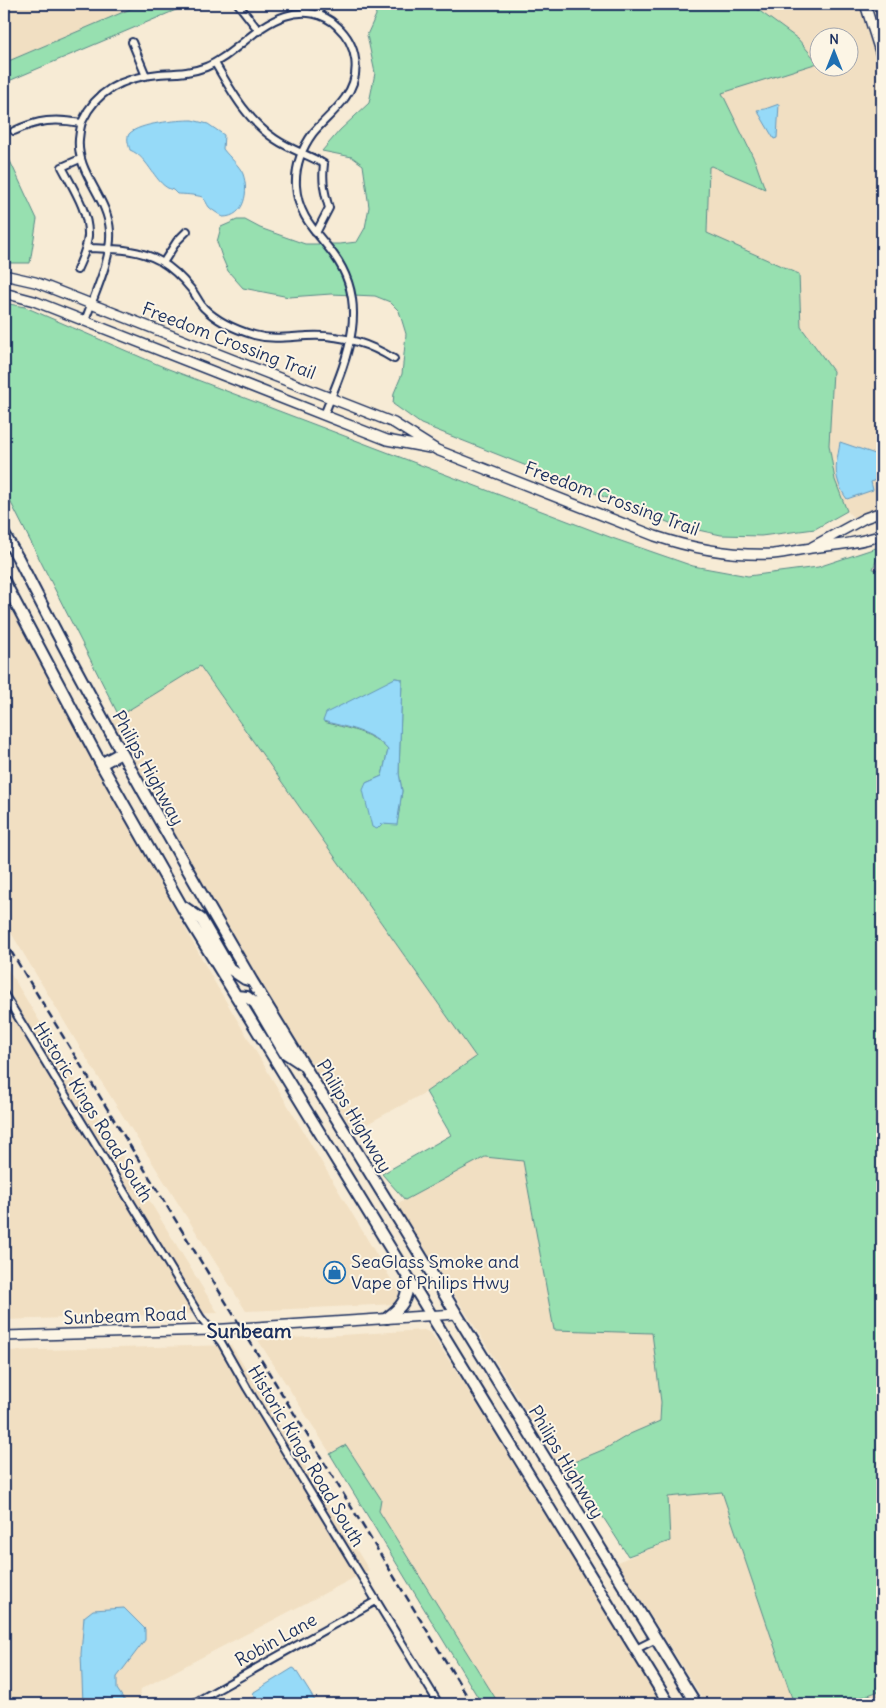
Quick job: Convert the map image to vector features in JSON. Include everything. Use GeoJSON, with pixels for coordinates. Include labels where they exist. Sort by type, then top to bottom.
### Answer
{"type":"FeatureCollection","features":[{"type":"Feature","properties":{"kind":"main road","name":"Philips Highway"},"geometry":{"type":"LineString","coordinates":[[4,534],[121,753],[252,981],[696,1704]]}},
{"type":"Feature","properties":{"kind":"main road"},"geometry":{"type":"LineString","coordinates":[[4,580],[101,764],[181,905],[669,1704]]}},
{"type":"Feature","properties":{"kind":"main road"},"geometry":{"type":"LineString","coordinates":[[101,764],[121,753]]}},
{"type":"Feature","properties":{"kind":"main road"},"geometry":{"type":"LineString","coordinates":[[181,905],[201,920],[230,969],[245,979],[252,981]]}},
{"type":"Feature","properties":{"kind":"main road"},"geometry":{"type":"LineString","coordinates":[[236,996],[247,997],[254,1002],[284,1052],[305,1066]]}},
{"type":"Feature","properties":{"kind":"main road"},"geometry":{"type":"LineString","coordinates":[[387,1318],[405,1302],[409,1280]]}},
{"type":"Feature","properties":{"kind":"street"},"geometry":{"type":"LineString","coordinates":[[238,4],[259,31]]}},
{"type":"Feature","properties":{"kind":"street"},"geometry":{"type":"LineString","coordinates":[[318,14],[322,4]]}},
{"type":"Feature","properties":{"kind":"street"},"geometry":{"type":"LineString","coordinates":[[865,4],[882,58]]}},
{"type":"Feature","properties":{"kind":"street"},"geometry":{"type":"LineString","coordinates":[[85,321],[108,258],[110,234],[106,212],[80,159],[81,123],[91,106],[110,88],[124,82],[146,76],[184,73],[202,69],[228,56],[270,23],[288,16],[304,13],[318,14],[335,23],[344,32],[353,50],[356,63],[356,71],[350,90],[313,134],[301,153],[297,171],[296,185],[303,213],[316,234],[335,256],[352,293],[352,340],[324,416]]}},
{"type":"Feature","properties":{"kind":"street"},"geometry":{"type":"LineString","coordinates":[[132,42],[146,76]]}},
{"type":"Feature","properties":{"kind":"street"},"geometry":{"type":"LineString","coordinates":[[215,63],[249,116],[276,140],[324,164],[323,184],[329,208],[316,234]]}},
{"type":"Feature","properties":{"kind":"street"},"geometry":{"type":"LineString","coordinates":[[14,131],[45,120],[66,120],[81,123]]}},
{"type":"Feature","properties":{"kind":"street"},"geometry":{"type":"LineString","coordinates":[[78,270],[88,236],[86,222],[81,205],[62,167],[80,159]]}},
{"type":"Feature","properties":{"kind":"street"},"geometry":{"type":"LineString","coordinates":[[163,263],[177,241],[187,231]]}},
{"type":"Feature","properties":{"kind":"street"},"geometry":{"type":"LineString","coordinates":[[86,248],[123,249],[139,253],[163,263],[178,275],[203,307],[212,315],[222,322],[246,332],[270,338],[322,335],[352,340],[370,346],[394,359]]}},
{"type":"Feature","properties":{"kind":"street","name":"Freedom Crossing Trail"},"geometry":{"type":"LineString","coordinates":[[4,275],[35,282],[91,304],[394,424],[437,450],[655,536],[694,548],[726,553],[774,554],[866,541],[882,535]]}},
{"type":"Feature","properties":{"kind":"street","name":"Freedom Crossing Trail"},"geometry":{"type":"LineString","coordinates":[[4,293],[34,301],[387,440],[437,450]]}},
{"type":"Feature","properties":{"kind":"street","name":"Freedom Crossing Trail"},"geometry":{"type":"LineString","coordinates":[[810,548],[865,518],[882,512]]}},
{"type":"Feature","properties":{"kind":"street","name":"Historic Kings Road South"},"geometry":{"type":"LineString","coordinates":[[4,994],[201,1318],[221,1342],[439,1704]]}},
{"type":"Feature","properties":{"kind":"street","name":"Sunbeam Road"},"geometry":{"type":"LineString","coordinates":[[4,1336],[210,1330],[456,1314]]}},
{"type":"Feature","properties":{"kind":"street","name":"Robin Lane"},"geometry":{"type":"LineString","coordinates":[[192,1704],[376,1601]]}},
{"type":"Feature","properties":{"kind":"street"},"geometry":{"type":"LineString","coordinates":[[636,1649],[656,1639]]}},
{"type":"Feature","properties":{"kind":"shaded area"},"geometry":{"type":"Polygon","coordinates":[[[4,4],[106,4],[114,9],[129,10],[4,63],[4,4]]]}},
{"type":"Feature","properties":{"kind":"shaded area"},"geometry":{"type":"Polygon","coordinates":[[[750,4],[860,4],[882,75],[882,459],[881,456],[840,442],[835,463],[873,490],[870,482],[882,477],[882,507],[854,518],[847,511],[835,480],[829,445],[833,371],[801,327],[799,274],[707,233],[709,167],[711,166],[765,189],[755,161],[722,93],[798,39],[750,4]]]}},
{"type":"Feature","properties":{"kind":"shaded area"},"geometry":{"type":"Polygon","coordinates":[[[4,596],[214,981],[401,1296],[396,1304],[246,1311],[82,1051],[4,921],[4,596]]]}},
{"type":"Feature","properties":{"kind":"shaded area"},"geometry":{"type":"Polygon","coordinates":[[[199,665],[476,1057],[426,1092],[354,1131],[278,1011],[193,869],[111,721],[199,665]]]}},
{"type":"Feature","properties":{"kind":"shaded area"},"geometry":{"type":"Polygon","coordinates":[[[4,963],[218,1313],[4,1320],[4,963]]]}},
{"type":"Feature","properties":{"kind":"shaded area"},"geometry":{"type":"Polygon","coordinates":[[[485,1157],[523,1161],[554,1330],[652,1333],[661,1402],[660,1421],[630,1434],[605,1449],[560,1467],[475,1327],[396,1204],[485,1157]]]}},
{"type":"Feature","properties":{"kind":"shaded area"},"geometry":{"type":"Polygon","coordinates":[[[424,1330],[431,1333],[462,1380],[662,1704],[499,1704],[379,1511],[381,1499],[346,1445],[330,1453],[258,1340],[424,1330]]]}},
{"type":"Feature","properties":{"kind":"shaded area"},"geometry":{"type":"Polygon","coordinates":[[[231,1345],[369,1570],[141,1689],[139,1704],[4,1704],[4,1351],[231,1345]]]}},
{"type":"Feature","properties":{"kind":"shaded area"},"geometry":{"type":"Polygon","coordinates":[[[722,1492],[794,1704],[706,1704],[617,1562],[670,1541],[668,1497],[722,1492]]]}},
{"type":"Feature","properties":{"kind":"shaded area"},"geometry":{"type":"Polygon","coordinates":[[[882,1690],[882,1704],[843,1704],[882,1690]]]}},
{"type":"Feature","properties":{"kind":"green space"},"geometry":{"type":"Polygon","coordinates":[[[142,4],[190,4],[4,83],[4,63],[142,4]]]}},
{"type":"Feature","properties":{"kind":"green space"},"geometry":{"type":"Polygon","coordinates":[[[374,4],[750,4],[798,39],[808,51],[808,66],[722,93],[755,161],[765,189],[711,166],[709,167],[707,233],[799,274],[801,327],[833,371],[829,445],[835,480],[847,511],[815,529],[761,536],[721,535],[675,525],[421,424],[393,404],[394,393],[402,374],[406,334],[399,311],[390,302],[375,296],[331,294],[289,297],[243,288],[228,271],[222,257],[217,242],[221,227],[237,220],[245,220],[260,228],[305,244],[357,242],[365,228],[369,207],[363,165],[352,157],[322,151],[340,130],[369,103],[375,73],[367,35],[376,15],[374,4]]]}},
{"type":"Feature","properties":{"kind":"green space"},"geometry":{"type":"Polygon","coordinates":[[[4,148],[37,219],[30,263],[4,263],[4,148]]]}},
{"type":"Feature","properties":{"kind":"green space"},"geometry":{"type":"Polygon","coordinates":[[[4,303],[25,307],[166,368],[615,539],[693,566],[748,576],[818,567],[882,546],[882,555],[878,556],[873,569],[882,570],[882,1690],[843,1704],[794,1704],[722,1492],[668,1497],[670,1541],[628,1556],[569,1464],[605,1449],[630,1434],[660,1421],[661,1402],[652,1333],[554,1330],[523,1161],[485,1157],[405,1200],[382,1174],[451,1135],[426,1092],[476,1057],[200,666],[119,716],[4,489],[4,303]],[[395,678],[324,722],[367,735],[388,750],[382,776],[366,783],[382,824],[397,824],[402,791],[399,773],[402,679],[395,678]]]}},
{"type":"Feature","properties":{"kind":"green space"},"geometry":{"type":"Polygon","coordinates":[[[346,1445],[381,1499],[379,1511],[499,1704],[482,1704],[330,1454],[346,1445]]]}},
{"type":"Feature","properties":{"kind":"water"},"geometry":{"type":"Polygon","coordinates":[[[779,104],[777,138],[774,139],[757,110],[779,104]]]}},
{"type":"Feature","properties":{"kind":"water"},"geometry":{"type":"Polygon","coordinates":[[[192,120],[208,124],[224,135],[223,149],[242,171],[246,188],[244,202],[236,213],[230,216],[223,217],[209,207],[202,197],[177,194],[157,178],[143,159],[130,150],[128,136],[134,130],[159,123],[192,120]]]}},
{"type":"Feature","properties":{"kind":"water"},"geometry":{"type":"Polygon","coordinates":[[[840,442],[881,456],[882,477],[871,482],[873,490],[847,499],[839,484],[836,473],[840,442]]]}},
{"type":"Feature","properties":{"kind":"water"},"geometry":{"type":"Polygon","coordinates":[[[395,678],[402,679],[399,773],[402,791],[397,825],[382,824],[377,829],[372,827],[363,790],[366,783],[382,776],[388,750],[375,738],[367,734],[323,721],[326,713],[395,678]]]}},
{"type":"Feature","properties":{"kind":"water"},"geometry":{"type":"Polygon","coordinates":[[[124,1608],[145,1629],[145,1640],[117,1677],[117,1689],[127,1704],[83,1704],[81,1654],[84,1617],[93,1610],[124,1608]]]}},
{"type":"Feature","properties":{"kind":"water"},"geometry":{"type":"Polygon","coordinates":[[[293,1668],[317,1704],[261,1704],[253,1695],[254,1692],[293,1668]]]}},
{"type":"Feature","properties":{"kind":"railway"},"geometry":{"type":"LineString","coordinates":[[4,940],[472,1704]]}},
{"type":"Feature","properties":{"kind":"place","name":"SeaGlass Smoke and Vape of Philips Hwy"},"geometry":{"type":"Point","coordinates":[335,1272]}},
{"type":"Feature","properties":{"kind":"district","name":"Sunbeam"},"geometry":{"type":"Point","coordinates":[249,1331]}}]}
